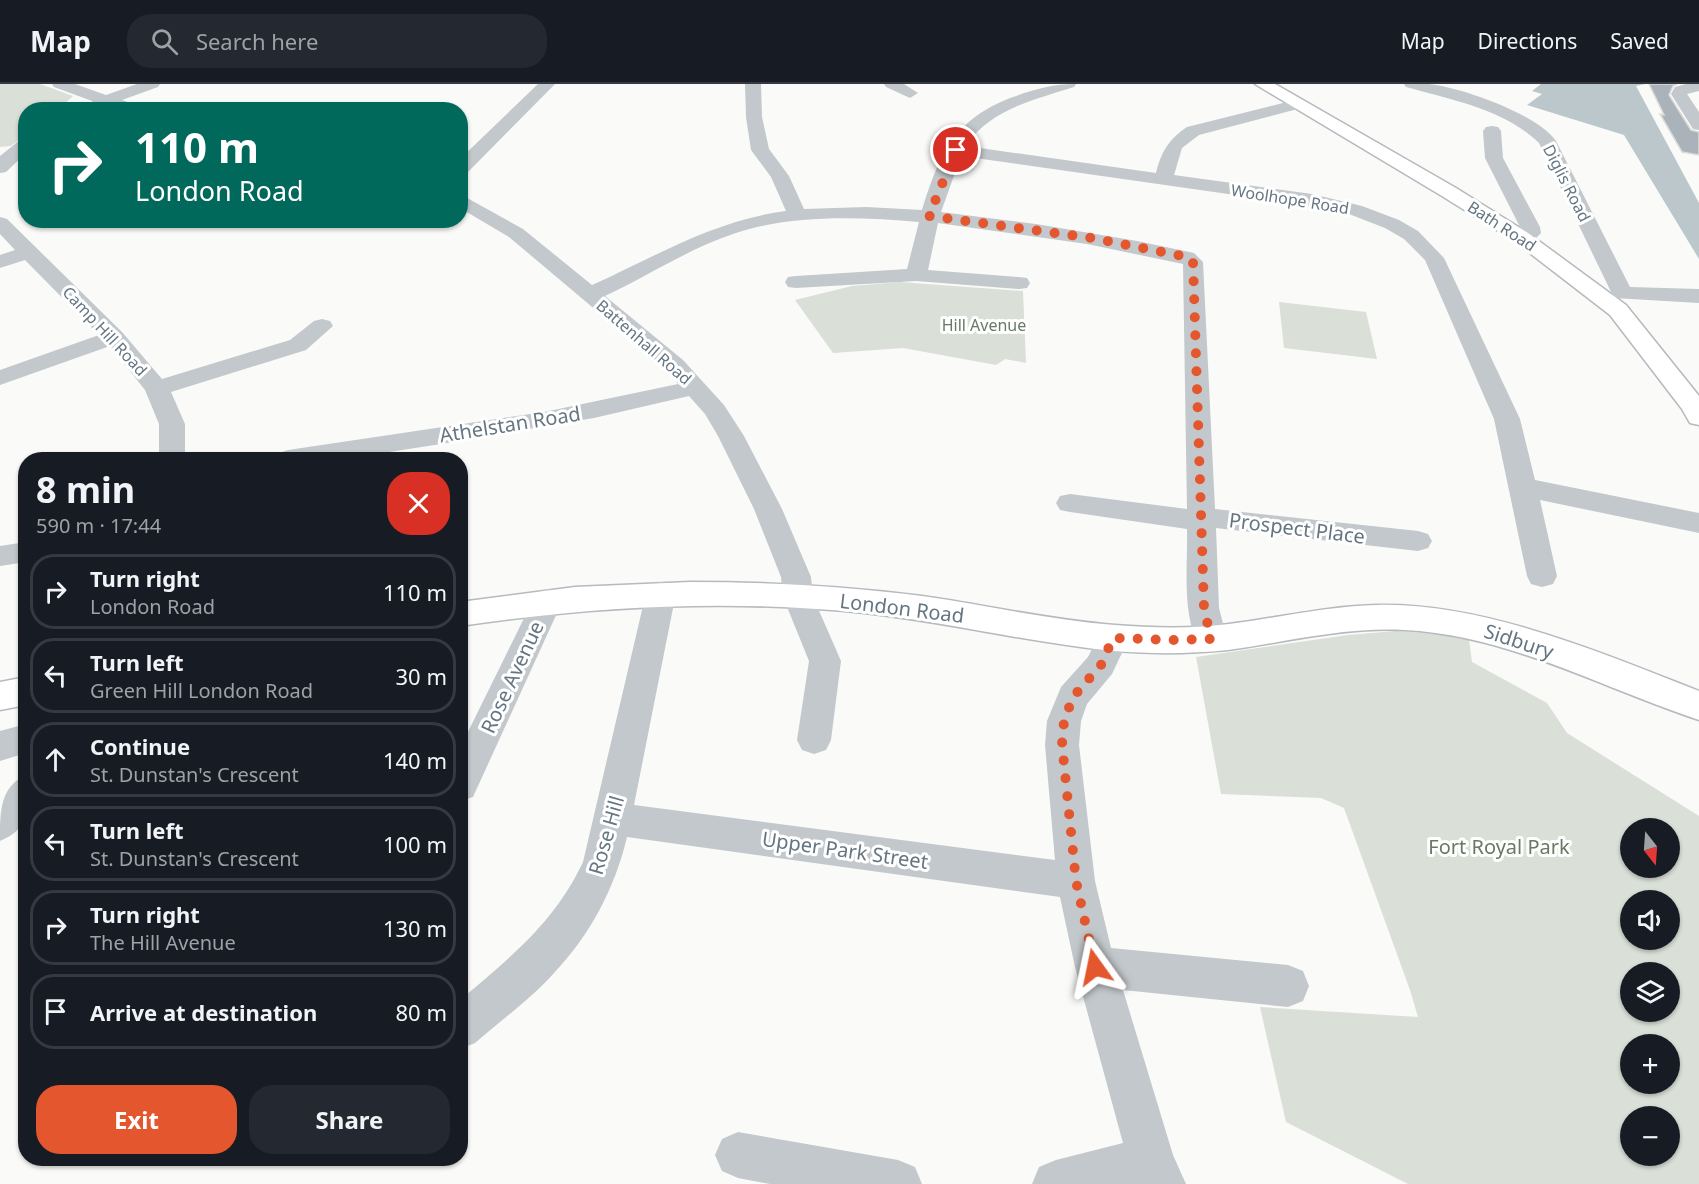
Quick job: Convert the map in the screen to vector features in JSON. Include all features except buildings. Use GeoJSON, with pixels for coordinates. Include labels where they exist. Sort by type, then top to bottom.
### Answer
{"type":"FeatureCollection","features":[{"type":"Feature","properties":{"kind":"main road","name":"Bath Road"},"geometry":{"type":"LineString","coordinates":[[1263,84],[1408,167],[1620,302],[1694,406],[1699,417]]}},
{"type":"Feature","properties":{"kind":"main road","name":"London Road"},"geometry":{"type":"LineString","coordinates":[[468,613],[548,600],[662,593],[798,597],[918,607],[1113,638],[1173,640],[1211,639],[1341,620]]}},
{"type":"Feature","properties":{"kind":"main road","name":"Sidbury"},"geometry":{"type":"LineString","coordinates":[[1341,620],[1377,616],[1414,617],[1464,624],[1510,636],[1694,704]]}},
{"type":"Feature","properties":{"kind":"main road"},"geometry":{"type":"LineString","coordinates":[[0,696],[18,693]]}},
{"type":"Feature","properties":{"kind":"street"},"geometry":{"type":"LineString","coordinates":[[60,84],[107,102]]}},
{"type":"Feature","properties":{"kind":"street"},"geometry":{"type":"LineString","coordinates":[[104,101],[152,84]]}},
{"type":"Feature","properties":{"kind":"street"},"geometry":{"type":"LineString","coordinates":[[468,162],[547,84]]}},
{"type":"Feature","properties":{"kind":"street"},"geometry":{"type":"LineString","coordinates":[[753,84],[754,117],[760,150],[780,176],[797,215]]}},
{"type":"Feature","properties":{"kind":"street"},"geometry":{"type":"LineString","coordinates":[[892,84],[910,93]]}},
{"type":"Feature","properties":{"kind":"street"},"geometry":{"type":"LineString","coordinates":[[916,275],[929,216],[956,150],[977,121],[1011,104],[1068,84]]}},
{"type":"Feature","properties":{"kind":"street","name":"Diglis Road"},"geometry":{"type":"LineString","coordinates":[[1412,84],[1518,119],[1541,134],[1547,141],[1620,302]]}},
{"type":"Feature","properties":{"kind":"street"},"geometry":{"type":"LineString","coordinates":[[1697,119],[1679,94],[1681,90],[1699,86]]}},
{"type":"Feature","properties":{"kind":"street"},"geometry":{"type":"LineString","coordinates":[[1164,180],[1170,151],[1179,140],[1193,131],[1299,104]]}},
{"type":"Feature","properties":{"kind":"street"},"geometry":{"type":"LineString","coordinates":[[1492,131],[1494,158],[1530,228],[1531,233],[1521,237]]}},
{"type":"Feature","properties":{"kind":"street"},"geometry":{"type":"LineString","coordinates":[[0,168],[18,150]]}},
{"type":"Feature","properties":{"kind":"street","name":"Woolhope Road"},"geometry":{"type":"LineString","coordinates":[[956,150],[1334,205],[1374,217],[1411,235],[1434,258],[1507,419],[1542,576]]}},
{"type":"Feature","properties":{"kind":"street","name":"Battenhall Road"},"geometry":{"type":"LineString","coordinates":[[468,206],[516,233],[675,365],[715,410],[731,436],[768,509],[796,577],[798,597],[825,661],[814,740]]}},
{"type":"Feature","properties":{"kind":"street"},"geometry":{"type":"LineString","coordinates":[[589,295],[711,236],[745,224],[797,215],[841,212],[929,216],[1081,237],[1188,257],[1193,262],[1204,608],[1211,639]]}},
{"type":"Feature","properties":{"kind":"street","name":"Camp Hill Road"},"geometry":{"type":"LineString","coordinates":[[0,223],[114,337],[157,387],[172,424],[172,452]]}},
{"type":"Feature","properties":{"kind":"street"},"geometry":{"type":"LineString","coordinates":[[0,262],[28,252]]}},
{"type":"Feature","properties":{"kind":"street"},"geometry":{"type":"LineString","coordinates":[[796,282],[916,275],[1019,283]]}},
{"type":"Feature","properties":{"kind":"street"},"geometry":{"type":"LineString","coordinates":[[1620,302],[1699,296]]}},
{"type":"Feature","properties":{"kind":"street"},"geometry":{"type":"LineString","coordinates":[[157,387],[298,345],[322,326]]}},
{"type":"Feature","properties":{"kind":"street"},"geometry":{"type":"LineString","coordinates":[[0,378],[114,337]]}},
{"type":"Feature","properties":{"kind":"street","name":"Athelstan Road"},"geometry":{"type":"LineString","coordinates":[[332,452],[588,411],[632,403],[695,387]]}},
{"type":"Feature","properties":{"kind":"street"},"geometry":{"type":"LineString","coordinates":[[1523,487],[1699,523]]}},
{"type":"Feature","properties":{"kind":"street","name":"Prospect Place"},"geometry":{"type":"LineString","coordinates":[[1070,503],[1201,519],[1401,536]]}},
{"type":"Feature","properties":{"kind":"street"},"geometry":{"type":"LineString","coordinates":[[0,556],[18,553]]}},
{"type":"Feature","properties":{"kind":"street","name":"Rose Hill"},"geometry":{"type":"LineString","coordinates":[[468,1021],[540,959],[586,899],[602,863],[613,819],[662,593]]}},
{"type":"Feature","properties":{"kind":"street","name":"Rose Avenue"},"geometry":{"type":"LineString","coordinates":[[468,769],[548,600]]}},
{"type":"Feature","properties":{"kind":"street"},"geometry":{"type":"LineString","coordinates":[[1056,1184],[1156,1172],[1106,1013],[1076,881],[1062,744],[1064,721],[1073,697],[1101,665],[1113,638]]}},
{"type":"Feature","properties":{"kind":"street"},"geometry":{"type":"LineString","coordinates":[[0,746],[18,740]]}},
{"type":"Feature","properties":{"kind":"street"},"geometry":{"type":"LineString","coordinates":[[0,824],[18,801]]}},
{"type":"Feature","properties":{"kind":"street","name":"Upper Park Street"},"geometry":{"type":"LineString","coordinates":[[613,819],[1076,881]]}},
{"type":"Feature","properties":{"kind":"street"},"geometry":{"type":"LineString","coordinates":[[1095,967],[1288,986]]}},
{"type":"Feature","properties":{"kind":"street"},"geometry":{"type":"LineString","coordinates":[[738,1155],[898,1184]]}},
{"type":"Feature","properties":{"kind":"green space"},"geometry":{"type":"Polygon","coordinates":[[[0,84],[40,84],[73,96],[66,102],[18,102],[18,140],[11,146],[0,147],[0,84]]]}},
{"type":"Feature","properties":{"kind":"green space","name":"Hill Avenue"},"geometry":{"type":"Polygon","coordinates":[[[900,282],[1023,291],[1026,363],[1005,359],[996,365],[903,348],[833,353],[795,300],[852,286],[900,282]]]}},
{"type":"Feature","properties":{"kind":"green space"},"geometry":{"type":"Polygon","coordinates":[[[1279,302],[1366,312],[1377,359],[1284,348],[1279,302]]]}},
{"type":"Feature","properties":{"kind":"green space","name":"Fort Royal Park"},"geometry":{"type":"Polygon","coordinates":[[[1395,631],[1430,633],[1469,640],[1472,662],[1547,703],[1567,733],[1699,816],[1699,1184],[1408,1184],[1286,1122],[1260,1007],[1418,1017],[1344,808],[1321,798],[1221,794],[1196,657],[1348,635],[1395,631]]]}},
{"type":"Feature","properties":{"kind":"shaded area"},"geometry":{"type":"Polygon","coordinates":[[[1541,84],[1645,84],[1636,86],[1699,203],[1699,259],[1624,135],[1527,105],[1542,94],[1532,91],[1541,84]]]}},
{"type":"Feature","properties":{"kind":"route"},"geometry":{"type":"LineString","coordinates":[[956,150],[929,216],[1092,238],[1188,257],[1193,262],[1204,608],[1211,639],[1113,638],[1101,665],[1073,697],[1064,721],[1062,744],[1076,881],[1095,967]]}}]}
